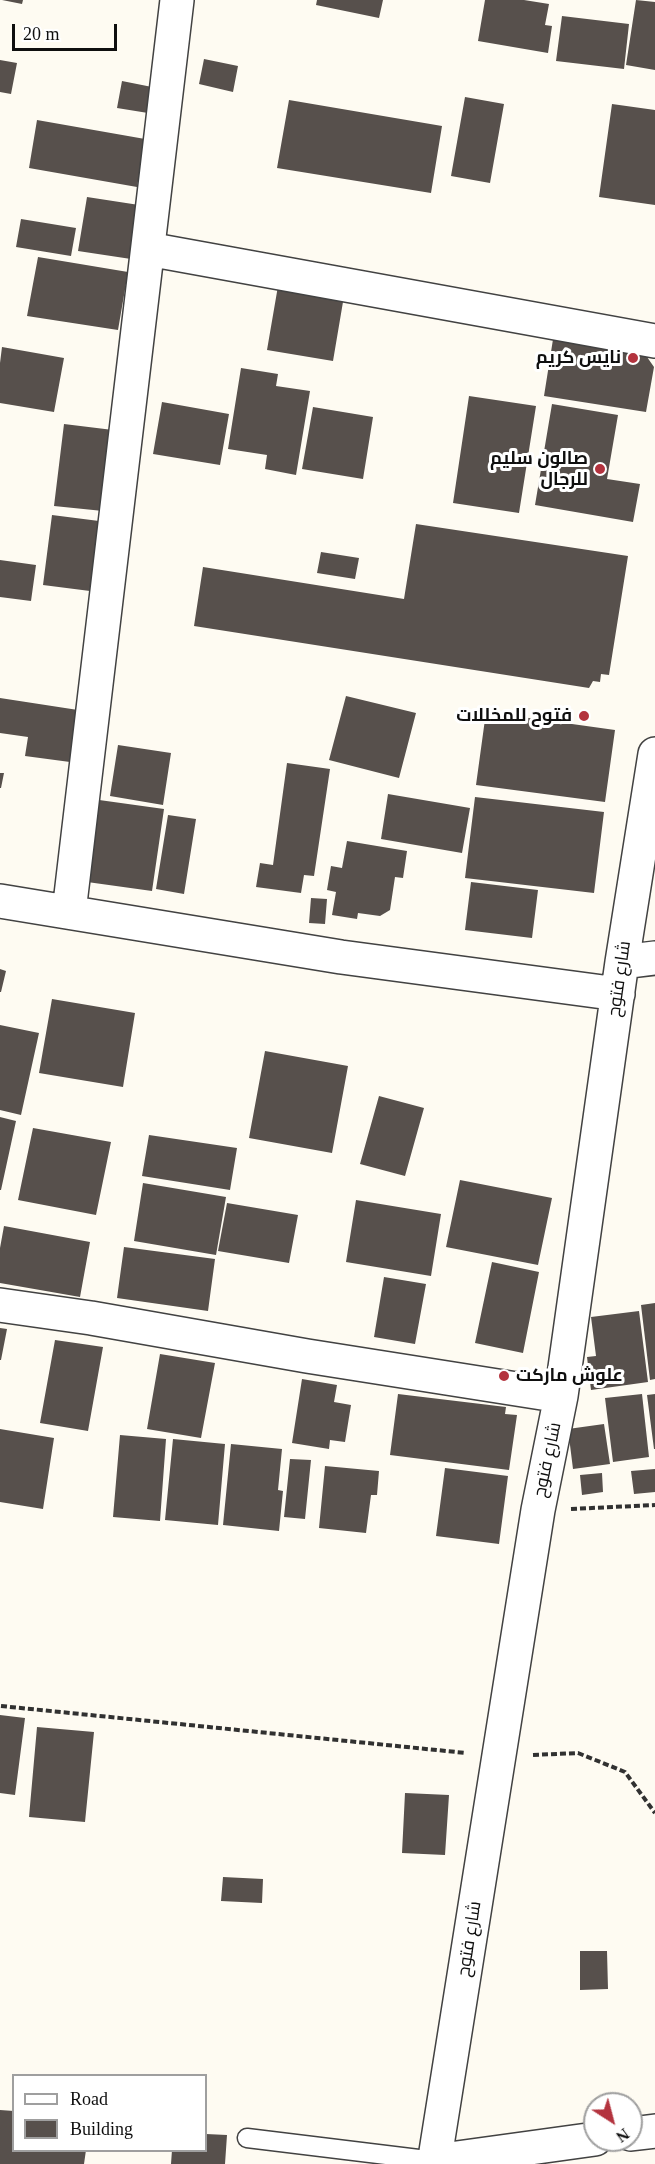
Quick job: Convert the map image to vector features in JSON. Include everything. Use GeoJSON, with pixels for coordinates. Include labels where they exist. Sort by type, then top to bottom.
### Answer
{"type":"FeatureCollection","features":[{"type":"Feature","properties":{"kind":"street"},"geometry":{"type":"LineString","coordinates":[[69,912],[101,625],[177,0]]}},
{"type":"Feature","properties":{"kind":"street"},"geometry":{"type":"LineString","coordinates":[[148,249],[655,341]]}},
{"type":"Feature","properties":{"kind":"street","name":"شارع فتوح"},"geometry":{"type":"LineString","coordinates":[[435,2163],[538,1510],[561,1396],[622,962],[655,754]]}},
{"type":"Feature","properties":{"kind":"street"},"geometry":{"type":"LineString","coordinates":[[0,901],[341,957],[618,994]]}},
{"type":"Feature","properties":{"kind":"street"},"geometry":{"type":"LineString","coordinates":[[622,962],[655,958]]}},
{"type":"Feature","properties":{"kind":"street"},"geometry":{"type":"LineString","coordinates":[[0,1305],[561,1396]]}},
{"type":"Feature","properties":{"kind":"street"},"geometry":{"type":"LineString","coordinates":[[435,2163],[583,2141]]}},
{"type":"Feature","properties":{"kind":"lane"},"geometry":{"type":"LineString","coordinates":[[247,2138],[435,2163]]}},
{"type":"Feature","properties":{"kind":"path"},"geometry":{"type":"LineString","coordinates":[[538,1510],[655,1505]]}},
{"type":"Feature","properties":{"kind":"path"},"geometry":{"type":"LineString","coordinates":[[1,1706],[499,1756],[578,1753],[625,1772],[655,1813]]}},
{"type":"Feature","properties":{"kind":"building"},"geometry":{"type":"Polygon","coordinates":[[[2,0],[23,0],[22,4],[2,0]]]}},
{"type":"Feature","properties":{"kind":"building"},"geometry":{"type":"Polygon","coordinates":[[[317,0],[383,0],[379,18],[316,5],[317,0]]]}},
{"type":"Feature","properties":{"kind":"building"},"geometry":{"type":"Polygon","coordinates":[[[485,0],[524,0],[549,4],[545,25],[552,26],[548,53],[478,41],[485,0]]]}},
{"type":"Feature","properties":{"kind":"building"},"geometry":{"type":"Polygon","coordinates":[[[636,0],[655,2],[655,70],[626,65],[636,0]]]}},
{"type":"Feature","properties":{"kind":"building"},"geometry":{"type":"Polygon","coordinates":[[[562,16],[629,24],[624,69],[556,61],[562,16]]]}},
{"type":"Feature","properties":{"kind":"building"},"geometry":{"type":"Polygon","coordinates":[[[204,59],[238,66],[233,92],[199,84],[204,59]]]}},
{"type":"Feature","properties":{"kind":"building"},"geometry":{"type":"Polygon","coordinates":[[[0,60],[17,63],[11,94],[0,92],[0,60]]]}},
{"type":"Feature","properties":{"kind":"building"},"geometry":{"type":"Polygon","coordinates":[[[122,81],[152,87],[148,113],[117,108],[122,81]]]}},
{"type":"Feature","properties":{"kind":"building"},"geometry":{"type":"Polygon","coordinates":[[[465,97],[504,104],[490,183],[451,176],[465,97]]]}},
{"type":"Feature","properties":{"kind":"building"},"geometry":{"type":"Polygon","coordinates":[[[289,100],[442,126],[431,193],[277,168],[289,100]]]}},
{"type":"Feature","properties":{"kind":"building"},"geometry":{"type":"Polygon","coordinates":[[[612,104],[655,110],[655,205],[599,197],[612,104]]]}},
{"type":"Feature","properties":{"kind":"building"},"geometry":{"type":"Polygon","coordinates":[[[37,120],[145,139],[137,187],[29,168],[37,120]]]}},
{"type":"Feature","properties":{"kind":"building"},"geometry":{"type":"Polygon","coordinates":[[[87,197],[139,205],[131,259],[78,251],[87,197]]]}},
{"type":"Feature","properties":{"kind":"building"},"geometry":{"type":"Polygon","coordinates":[[[21,219],[76,228],[71,256],[16,247],[21,219]]]}},
{"type":"Feature","properties":{"kind":"building"},"geometry":{"type":"Polygon","coordinates":[[[38,257],[128,272],[118,330],[27,316],[38,257]]]}},
{"type":"Feature","properties":{"kind":"building"},"geometry":{"type":"Polygon","coordinates":[[[278,286],[344,296],[333,361],[267,350],[278,286]]]}},
{"type":"Feature","properties":{"kind":"building"},"geometry":{"type":"Polygon","coordinates":[[[554,333],[640,347],[654,367],[646,412],[544,396],[554,333]]]}},
{"type":"Feature","properties":{"kind":"building"},"geometry":{"type":"Polygon","coordinates":[[[2,347],[64,358],[54,412],[0,403],[2,347]]]}},
{"type":"Feature","properties":{"kind":"building"},"geometry":{"type":"Polygon","coordinates":[[[241,368],[278,374],[276,386],[310,391],[296,475],[265,469],[267,455],[228,449],[241,368]]]}},
{"type":"Feature","properties":{"kind":"building"},"geometry":{"type":"Polygon","coordinates":[[[469,396],[536,406],[519,513],[453,503],[469,396]]]}},
{"type":"Feature","properties":{"kind":"building"},"geometry":{"type":"Polygon","coordinates":[[[162,402],[229,414],[220,465],[153,454],[162,402]]]}},
{"type":"Feature","properties":{"kind":"building"},"geometry":{"type":"Polygon","coordinates":[[[552,404],[618,415],[607,479],[640,484],[633,522],[535,505],[552,404]]]}},
{"type":"Feature","properties":{"kind":"building"},"geometry":{"type":"Polygon","coordinates":[[[313,407],[373,417],[363,479],[302,469],[313,407]]]}},
{"type":"Feature","properties":{"kind":"building"},"geometry":{"type":"Polygon","coordinates":[[[64,424],[113,430],[103,511],[54,506],[64,424]]]}},
{"type":"Feature","properties":{"kind":"building"},"geometry":{"type":"Polygon","coordinates":[[[52,515],[99,521],[90,591],[43,585],[52,515]]]}},
{"type":"Feature","properties":{"kind":"building"},"geometry":{"type":"Polygon","coordinates":[[[416,524],[628,556],[609,675],[601,674],[600,682],[593,681],[589,688],[194,626],[203,567],[404,599],[416,524]]]}},
{"type":"Feature","properties":{"kind":"building"},"geometry":{"type":"Polygon","coordinates":[[[321,552],[359,558],[355,579],[317,573],[321,552]]]}},
{"type":"Feature","properties":{"kind":"building"},"geometry":{"type":"Polygon","coordinates":[[[0,560],[36,565],[31,601],[0,597],[0,560]]]}},
{"type":"Feature","properties":{"kind":"building"},"geometry":{"type":"Polygon","coordinates":[[[346,696],[416,713],[399,778],[329,760],[346,696]]]}},
{"type":"Feature","properties":{"kind":"building"},"geometry":{"type":"Polygon","coordinates":[[[0,698],[78,710],[70,762],[25,756],[28,737],[0,733],[0,698]]]}},
{"type":"Feature","properties":{"kind":"building"},"geometry":{"type":"Polygon","coordinates":[[[486,712],[615,730],[605,802],[476,785],[486,712]]]}},
{"type":"Feature","properties":{"kind":"building"},"geometry":{"type":"Polygon","coordinates":[[[118,745],[171,753],[163,805],[110,796],[118,745]]]}},
{"type":"Feature","properties":{"kind":"building"},"geometry":{"type":"Polygon","coordinates":[[[287,763],[330,769],[314,876],[304,875],[301,893],[256,887],[260,863],[273,865],[287,763]]]}},
{"type":"Feature","properties":{"kind":"building"},"geometry":{"type":"Polygon","coordinates":[[[0,773],[4,773],[1,788],[0,788],[0,773]]]}},
{"type":"Feature","properties":{"kind":"building"},"geometry":{"type":"Polygon","coordinates":[[[388,794],[470,808],[462,853],[381,839],[388,794]]]}},
{"type":"Feature","properties":{"kind":"building"},"geometry":{"type":"Polygon","coordinates":[[[475,797],[604,812],[594,893],[465,878],[475,797]]]}},
{"type":"Feature","properties":{"kind":"building"},"geometry":{"type":"Polygon","coordinates":[[[92,799],[164,809],[152,891],[80,881],[92,799]]]}},
{"type":"Feature","properties":{"kind":"building"},"geometry":{"type":"Polygon","coordinates":[[[168,815],[196,819],[184,894],[156,889],[168,815]]]}},
{"type":"Feature","properties":{"kind":"building"},"geometry":{"type":"Polygon","coordinates":[[[347,841],[407,851],[403,878],[395,877],[390,910],[380,916],[358,913],[357,919],[332,915],[336,892],[327,890],[331,866],[342,868],[347,841]]]}},
{"type":"Feature","properties":{"kind":"building"},"geometry":{"type":"Polygon","coordinates":[[[471,882],[538,890],[532,938],[465,930],[471,882]]]}},
{"type":"Feature","properties":{"kind":"building"},"geometry":{"type":"Polygon","coordinates":[[[311,898],[327,899],[325,924],[309,923],[311,898]]]}},
{"type":"Feature","properties":{"kind":"building"},"geometry":{"type":"Polygon","coordinates":[[[0,969],[6,971],[1,992],[0,992],[0,969]]]}},
{"type":"Feature","properties":{"kind":"building"},"geometry":{"type":"Polygon","coordinates":[[[52,999],[135,1013],[123,1087],[39,1073],[52,999]]]}},
{"type":"Feature","properties":{"kind":"building"},"geometry":{"type":"Polygon","coordinates":[[[0,1025],[39,1033],[21,1115],[0,1110],[0,1025]]]}},
{"type":"Feature","properties":{"kind":"building"},"geometry":{"type":"Polygon","coordinates":[[[265,1051],[348,1066],[332,1153],[249,1138],[265,1051]]]}},
{"type":"Feature","properties":{"kind":"building"},"geometry":{"type":"Polygon","coordinates":[[[379,1096],[424,1108],[405,1176],[360,1164],[379,1096]]]}},
{"type":"Feature","properties":{"kind":"building"},"geometry":{"type":"Polygon","coordinates":[[[0,1117],[16,1121],[1,1190],[0,1190],[0,1117]]]}},
{"type":"Feature","properties":{"kind":"building"},"geometry":{"type":"Polygon","coordinates":[[[33,1128],[111,1142],[96,1215],[18,1200],[33,1128]]]}},
{"type":"Feature","properties":{"kind":"building"},"geometry":{"type":"Polygon","coordinates":[[[149,1135],[237,1148],[230,1190],[142,1176],[149,1135]]]}},
{"type":"Feature","properties":{"kind":"building"},"geometry":{"type":"Polygon","coordinates":[[[460,1180],[552,1198],[538,1265],[446,1247],[460,1180]]]}},
{"type":"Feature","properties":{"kind":"building"},"geometry":{"type":"Polygon","coordinates":[[[143,1183],[226,1197],[216,1255],[134,1241],[143,1183]]]}},
{"type":"Feature","properties":{"kind":"building"},"geometry":{"type":"Polygon","coordinates":[[[356,1200],[441,1214],[431,1276],[346,1262],[356,1200]]]}},
{"type":"Feature","properties":{"kind":"building"},"geometry":{"type":"Polygon","coordinates":[[[227,1203],[298,1215],[289,1263],[218,1251],[227,1203]]]}},
{"type":"Feature","properties":{"kind":"building"},"geometry":{"type":"Polygon","coordinates":[[[4,1226],[90,1242],[80,1297],[0,1283],[0,1248],[4,1226]]]}},
{"type":"Feature","properties":{"kind":"building"},"geometry":{"type":"Polygon","coordinates":[[[124,1247],[215,1259],[208,1311],[117,1298],[124,1247]]]}},
{"type":"Feature","properties":{"kind":"building"},"geometry":{"type":"Polygon","coordinates":[[[492,1262],[539,1272],[523,1353],[475,1343],[492,1262]]]}},
{"type":"Feature","properties":{"kind":"building"},"geometry":{"type":"Polygon","coordinates":[[[384,1277],[426,1284],[415,1344],[374,1337],[384,1277]]]}},
{"type":"Feature","properties":{"kind":"building"},"geometry":{"type":"Polygon","coordinates":[[[655,1303],[655,1379],[650,1380],[641,1305],[655,1303]]]}},
{"type":"Feature","properties":{"kind":"building"},"geometry":{"type":"Polygon","coordinates":[[[639,1311],[648,1382],[591,1390],[587,1357],[596,1356],[591,1317],[639,1311]]]}},
{"type":"Feature","properties":{"kind":"building"},"geometry":{"type":"Polygon","coordinates":[[[0,1328],[7,1329],[1,1360],[0,1360],[0,1328]]]}},
{"type":"Feature","properties":{"kind":"building"},"geometry":{"type":"Polygon","coordinates":[[[55,1340],[103,1347],[88,1431],[40,1423],[55,1340]]]}},
{"type":"Feature","properties":{"kind":"building"},"geometry":{"type":"Polygon","coordinates":[[[160,1354],[215,1363],[201,1438],[147,1429],[160,1354]]]}},
{"type":"Feature","properties":{"kind":"building"},"geometry":{"type":"Polygon","coordinates":[[[302,1379],[337,1385],[334,1402],[351,1405],[345,1442],[330,1440],[329,1449],[292,1443],[302,1379]]]}},
{"type":"Feature","properties":{"kind":"building"},"geometry":{"type":"Polygon","coordinates":[[[398,1394],[506,1407],[505,1414],[517,1415],[509,1470],[390,1455],[398,1394]]]}},
{"type":"Feature","properties":{"kind":"building"},"geometry":{"type":"Polygon","coordinates":[[[642,1394],[649,1457],[613,1462],[605,1398],[642,1394]]]}},
{"type":"Feature","properties":{"kind":"building"},"geometry":{"type":"Polygon","coordinates":[[[655,1394],[655,1449],[654,1449],[647,1395],[655,1394]]]}},
{"type":"Feature","properties":{"kind":"building"},"geometry":{"type":"Polygon","coordinates":[[[604,1424],[610,1464],[573,1469],[568,1429],[604,1424]]]}},
{"type":"Feature","properties":{"kind":"building"},"geometry":{"type":"Polygon","coordinates":[[[0,1429],[54,1438],[43,1509],[0,1502],[0,1429]]]}},
{"type":"Feature","properties":{"kind":"building"},"geometry":{"type":"Polygon","coordinates":[[[120,1435],[166,1439],[160,1521],[113,1517],[120,1435]]]}},
{"type":"Feature","properties":{"kind":"building"},"geometry":{"type":"Polygon","coordinates":[[[173,1439],[225,1444],[218,1525],[165,1520],[173,1439]]]}},
{"type":"Feature","properties":{"kind":"building"},"geometry":{"type":"Polygon","coordinates":[[[231,1444],[282,1449],[278,1490],[283,1491],[279,1531],[223,1525],[231,1444]]]}},
{"type":"Feature","properties":{"kind":"building"},"geometry":{"type":"Polygon","coordinates":[[[290,1459],[311,1460],[305,1519],[284,1517],[290,1459]]]}},
{"type":"Feature","properties":{"kind":"building"},"geometry":{"type":"Polygon","coordinates":[[[325,1466],[379,1471],[377,1495],[371,1495],[366,1533],[319,1528],[325,1466]]]}},
{"type":"Feature","properties":{"kind":"building"},"geometry":{"type":"Polygon","coordinates":[[[445,1468],[508,1476],[499,1544],[436,1536],[445,1468]]]}},
{"type":"Feature","properties":{"kind":"building"},"geometry":{"type":"Polygon","coordinates":[[[655,1469],[655,1492],[634,1494],[631,1471],[655,1469]]]}},
{"type":"Feature","properties":{"kind":"building"},"geometry":{"type":"Polygon","coordinates":[[[602,1473],[603,1492],[582,1495],[580,1475],[602,1473]]]}},
{"type":"Feature","properties":{"kind":"building"},"geometry":{"type":"Polygon","coordinates":[[[0,1715],[25,1718],[15,1795],[0,1793],[0,1715]]]}},
{"type":"Feature","properties":{"kind":"building"},"geometry":{"type":"Polygon","coordinates":[[[37,1727],[94,1732],[85,1822],[29,1817],[37,1727]]]}},
{"type":"Feature","properties":{"kind":"building"},"geometry":{"type":"Polygon","coordinates":[[[405,1793],[449,1795],[445,1855],[402,1853],[405,1793]]]}},
{"type":"Feature","properties":{"kind":"building"},"geometry":{"type":"Polygon","coordinates":[[[223,1877],[263,1879],[262,1903],[221,1901],[223,1877]]]}},
{"type":"Feature","properties":{"kind":"building"},"geometry":{"type":"Polygon","coordinates":[[[580,1951],[607,1951],[608,1989],[580,1990],[580,1951]]]}},
{"type":"Feature","properties":{"kind":"building"},"geometry":{"type":"Polygon","coordinates":[[[0,2110],[12,2111],[12,2152],[86,2152],[84,2164],[0,2164],[0,2110]]]}},
{"type":"Feature","properties":{"kind":"building"},"geometry":{"type":"Polygon","coordinates":[[[207,2134],[227,2135],[225,2164],[171,2164],[172,2152],[207,2152],[207,2134]]]}},
{"type":"Feature","properties":{"kind":"place","name":"نايس كريم"},"geometry":{"type":"Point","coordinates":[633,358]}},
{"type":"Feature","properties":{"kind":"place","name":"صالون سليم للرجال"},"geometry":{"type":"Point","coordinates":[600,469]}},
{"type":"Feature","properties":{"kind":"place","name":"فتوح للمخللات"},"geometry":{"type":"Point","coordinates":[584,716]}},
{"type":"Feature","properties":{"kind":"place","name":"علوش ماركت"},"geometry":{"type":"Point","coordinates":[504,1376]}}]}
